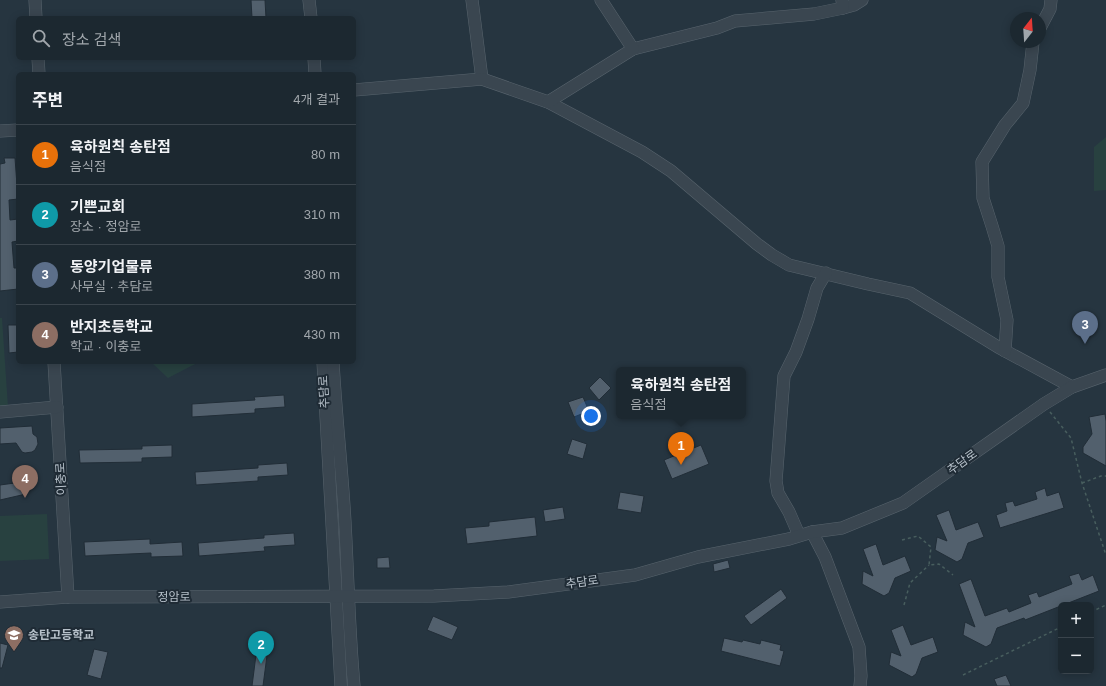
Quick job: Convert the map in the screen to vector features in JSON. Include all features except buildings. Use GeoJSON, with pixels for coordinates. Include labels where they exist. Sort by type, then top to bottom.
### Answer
{"type":"FeatureCollection","features":[{"type":"Feature","properties":{"kind":"street"},"geometry":{"type":"LineString","coordinates":[[35,0],[36,16]]}},
{"type":"Feature","properties":{"kind":"street"},"geometry":{"type":"LineString","coordinates":[[309,0],[311,16]]}},
{"type":"Feature","properties":{"kind":"street"},"geometry":{"type":"LineString","coordinates":[[472,0],[482,79]]}},
{"type":"Feature","properties":{"kind":"street"},"geometry":{"type":"LineString","coordinates":[[601,0],[634,49]]}},
{"type":"Feature","properties":{"kind":"street"},"geometry":{"type":"LineString","coordinates":[[548,102],[634,49],[717,28],[735,21],[814,14],[842,4],[854,5],[862,0]]}},
{"type":"Feature","properties":{"kind":"street"},"geometry":{"type":"LineString","coordinates":[[1046,17],[1050,9],[1051,0]]}},
{"type":"Feature","properties":{"kind":"street"},"geometry":{"type":"LineString","coordinates":[[1005,351],[1006,320],[998,277],[998,246],[983,198],[982,162],[1005,125],[1023,103],[1030,70],[1032,48]]}},
{"type":"Feature","properties":{"kind":"street"},"geometry":{"type":"LineString","coordinates":[[38,60],[39,72]]}},
{"type":"Feature","properties":{"kind":"street"},"geometry":{"type":"LineString","coordinates":[[314,60],[315,72]]}},
{"type":"Feature","properties":{"kind":"street"},"geometry":{"type":"LineString","coordinates":[[356,90],[482,79],[548,102],[642,152],[671,171],[757,244],[789,265],[910,293],[1005,351],[1072,387]]}},
{"type":"Feature","properties":{"kind":"street"},"geometry":{"type":"LineString","coordinates":[[0,131],[16,130]]}},
{"type":"Feature","properties":{"kind":"street"},"geometry":{"type":"LineString","coordinates":[[799,535],[789,512],[778,493],[776,481],[784,376],[796,352],[817,288],[826,273]]}},
{"type":"Feature","properties":{"kind":"street","name":"이충로"},"geometry":{"type":"LineString","coordinates":[[54,364],[68,597]]}},
{"type":"Feature","properties":{"kind":"street","name":"추담로"},"geometry":{"type":"LineString","coordinates":[[322,364],[341,686]]}},
{"type":"Feature","properties":{"kind":"street","name":"추담로"},"geometry":{"type":"LineString","coordinates":[[333,364],[345,521],[354,686]]}},
{"type":"Feature","properties":{"kind":"street","name":"추담로"},"geometry":{"type":"LineString","coordinates":[[348,597],[434,596],[508,592],[635,575],[698,557],[789,539],[812,532],[842,528],[903,503],[1044,404],[1072,387],[1106,375]]}},
{"type":"Feature","properties":{"kind":"street"},"geometry":{"type":"LineString","coordinates":[[0,412],[57,407]]}},
{"type":"Feature","properties":{"kind":"street"},"geometry":{"type":"LineString","coordinates":[[812,532],[825,557],[858,647],[861,676],[860,686]]}},
{"type":"Feature","properties":{"kind":"street","name":"정암로"},"geometry":{"type":"LineString","coordinates":[[0,602],[68,597],[348,597]]}},
{"type":"Feature","properties":{"kind":"path"},"geometry":{"type":"LineString","coordinates":[[1044,404],[1072,438],[1082,483],[1106,555]]}},
{"type":"Feature","properties":{"kind":"path"},"geometry":{"type":"LineString","coordinates":[[1082,483],[1101,476],[1106,476]]}},
{"type":"Feature","properties":{"kind":"path"},"geometry":{"type":"LineString","coordinates":[[902,540],[918,536],[931,547],[929,565]]}},
{"type":"Feature","properties":{"kind":"path"},"geometry":{"type":"LineString","coordinates":[[904,605],[910,583],[929,565],[939,564],[953,575]]}},
{"type":"Feature","properties":{"kind":"path"},"geometry":{"type":"LineString","coordinates":[[1094,610],[1106,604]]}},
{"type":"Feature","properties":{"kind":"path"},"geometry":{"type":"LineString","coordinates":[[963,675],[1058,628]]}},
{"type":"Feature","properties":{"kind":"green space"},"geometry":{"type":"Polygon","coordinates":[[[1106,137],[1106,190],[1094,191],[1094,147],[1106,137]]]}},
{"type":"Feature","properties":{"kind":"green space"},"geometry":{"type":"Polygon","coordinates":[[[0,318],[2,318],[8,407],[0,407],[0,318]]]}},
{"type":"Feature","properties":{"kind":"green space"},"geometry":{"type":"Polygon","coordinates":[[[153,364],[195,364],[168,378],[153,364]]]}},
{"type":"Feature","properties":{"kind":"green space"},"geometry":{"type":"Polygon","coordinates":[[[47,514],[49,559],[0,561],[0,516],[47,514]]]}},
{"type":"Feature","properties":{"kind":"place","name":"동양기업물류"},"geometry":{"type":"Point","coordinates":[1085,344]}},
{"type":"Feature","properties":{"kind":"place","name":"육하원칙 송탄점"},"geometry":{"type":"Point","coordinates":[681,465]}},
{"type":"Feature","properties":{"kind":"place","name":"반지초등학교"},"geometry":{"type":"Point","coordinates":[25,498]}},
{"type":"Feature","properties":{"kind":"place","name":"송탄고등학교"},"geometry":{"type":"Point","coordinates":[14,652]}},
{"type":"Feature","properties":{"kind":"place","name":"기쁜교회"},"geometry":{"type":"Point","coordinates":[261,664]}}]}
